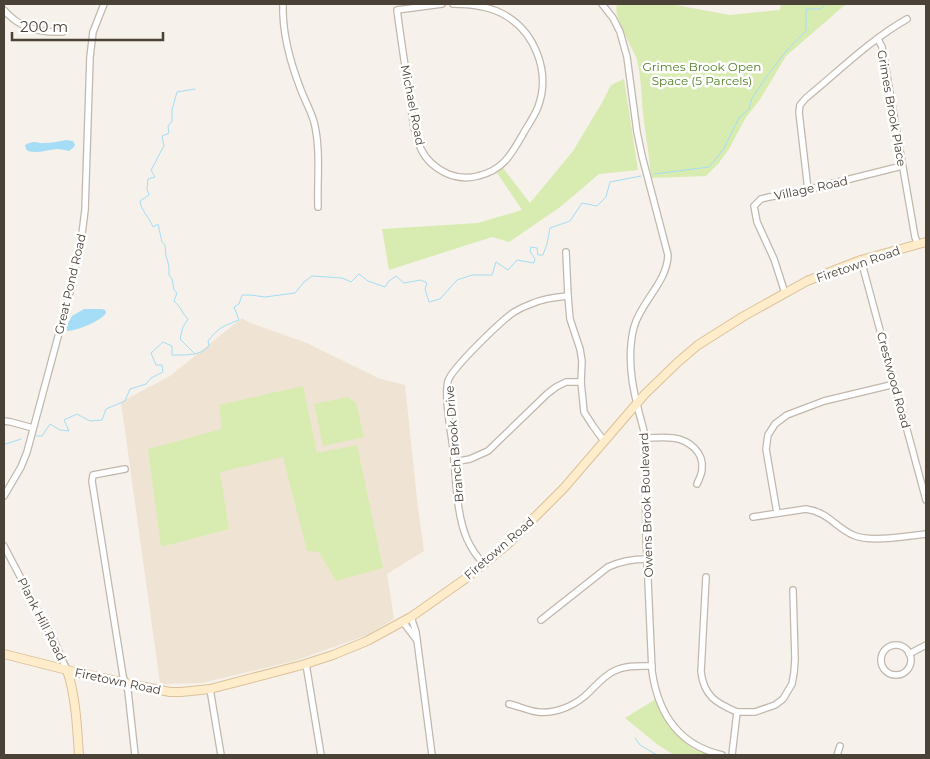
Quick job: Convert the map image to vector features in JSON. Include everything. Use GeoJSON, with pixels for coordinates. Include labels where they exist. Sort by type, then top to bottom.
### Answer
{"type":"FeatureCollection","features":[{"type":"Feature","properties":{"kind":"street","name":"Great Pond Road"},"geometry":{"type":"LineString","coordinates":[[4,496],[26,452],[70,292],[81,242],[85,210],[90,57],[94,32],[104,4]]}},
{"type":"Feature","properties":{"kind":"street"},"geometry":{"type":"LineString","coordinates":[[283,4],[287,48],[296,78],[310,110],[316,133],[318,207]]}},
{"type":"Feature","properties":{"kind":"street","name":"Michael Road"},"geometry":{"type":"LineString","coordinates":[[442,4],[396,7],[413,115],[421,148],[428,159],[443,171],[462,178],[473,178],[496,170],[517,144],[538,107],[542,86],[542,69],[536,49],[530,39],[510,18],[491,9],[479,6],[453,4]]}},
{"type":"Feature","properties":{"kind":"street","name":"Owens Brook Boulevard"},"geometry":{"type":"LineString","coordinates":[[602,4],[614,18],[628,57],[640,148],[668,255],[668,262],[660,282],[634,326],[630,345],[630,360],[637,405],[644,426],[645,438],[647,558],[654,685],[664,714],[673,726],[697,746],[711,753],[722,755]]}},
{"type":"Feature","properties":{"kind":"street"},"geometry":{"type":"LineString","coordinates":[[4,10],[18,23],[33,30],[62,32]]}},
{"type":"Feature","properties":{"kind":"street"},"geometry":{"type":"LineString","coordinates":[[878,39],[907,19]]}},
{"type":"Feature","properties":{"kind":"street","name":"Grimes Brook Place"},"geometry":{"type":"LineString","coordinates":[[808,190],[800,122],[800,105],[866,47],[878,39],[882,47],[902,166],[915,237],[918,244]]}},
{"type":"Feature","properties":{"kind":"street","name":"Village Road"},"geometry":{"type":"LineString","coordinates":[[785,292],[774,259],[757,222],[754,206],[761,199],[808,190],[902,166]]}},
{"type":"Feature","properties":{"kind":"street","name":"Firetown Road"},"geometry":{"type":"LineString","coordinates":[[4,654],[67,670],[170,692],[210,689],[306,664],[367,640],[411,617],[484,564],[508,544],[564,488],[645,394],[698,345],[785,292],[829,272],[861,260],[926,242]]}},
{"type":"Feature","properties":{"kind":"street"},"geometry":{"type":"LineString","coordinates":[[566,252],[570,319],[582,361],[581,382],[584,412],[604,441]]}},
{"type":"Feature","properties":{"kind":"street","name":"Crestwood Road"},"geometry":{"type":"LineString","coordinates":[[861,260],[926,500]]}},
{"type":"Feature","properties":{"kind":"street","name":"Branch Brook Drive"},"geometry":{"type":"LineString","coordinates":[[484,564],[474,552],[467,539],[458,499],[447,391],[448,380],[455,370],[514,312],[532,303],[568,296]]}},
{"type":"Feature","properties":{"kind":"street"},"geometry":{"type":"LineString","coordinates":[[454,462],[470,460],[488,450],[556,387],[566,382],[581,382]]}},
{"type":"Feature","properties":{"kind":"street"},"geometry":{"type":"LineString","coordinates":[[777,514],[766,448],[768,435],[775,424],[786,416],[818,403],[895,384]]}},
{"type":"Feature","properties":{"kind":"street"},"geometry":{"type":"LineString","coordinates":[[4,421],[33,428]]}},
{"type":"Feature","properties":{"kind":"street"},"geometry":{"type":"LineString","coordinates":[[645,438],[672,438],[681,440],[696,448],[700,454],[702,470],[697,484]]}},
{"type":"Feature","properties":{"kind":"street"},"geometry":{"type":"LineString","coordinates":[[125,469],[93,476],[92,481],[123,676],[128,691],[135,755]]}},
{"type":"Feature","properties":{"kind":"street"},"geometry":{"type":"LineString","coordinates":[[753,517],[799,509],[813,509],[853,536],[866,538],[905,537],[926,534]]}},
{"type":"Feature","properties":{"kind":"street","name":"Plank Hill Road"},"geometry":{"type":"LineString","coordinates":[[4,546],[54,641],[67,670],[71,682],[76,715],[79,755]]}},
{"type":"Feature","properties":{"kind":"street"},"geometry":{"type":"LineString","coordinates":[[541,620],[608,567],[627,560],[647,558]]}},
{"type":"Feature","properties":{"kind":"street"},"geometry":{"type":"LineString","coordinates":[[706,577],[702,680],[709,694],[716,701],[724,707],[737,712],[755,712],[775,705],[783,698],[792,684],[795,659],[793,590]]}},
{"type":"Feature","properties":{"kind":"street"},"geometry":{"type":"LineString","coordinates":[[411,617],[416,632],[432,755]]}},
{"type":"Feature","properties":{"kind":"street"},"geometry":{"type":"LineString","coordinates":[[403,622],[416,639]]}},
{"type":"Feature","properties":{"kind":"street"},"geometry":{"type":"LineString","coordinates":[[909,654],[926,645]]}},
{"type":"Feature","properties":{"kind":"street"},"geometry":{"type":"LineString","coordinates":[[893,646],[903,647],[909,654],[911,659],[909,668],[901,674],[887,673],[882,665],[882,655],[893,646]]}},
{"type":"Feature","properties":{"kind":"street"},"geometry":{"type":"LineString","coordinates":[[306,664],[321,755]]}},
{"type":"Feature","properties":{"kind":"street"},"geometry":{"type":"LineString","coordinates":[[509,704],[537,712],[555,711],[579,700],[600,679],[613,671],[632,666],[652,666]]}},
{"type":"Feature","properties":{"kind":"street"},"geometry":{"type":"LineString","coordinates":[[210,689],[221,755]]}},
{"type":"Feature","properties":{"kind":"street"},"geometry":{"type":"LineString","coordinates":[[732,755],[737,712]]}},
{"type":"Feature","properties":{"kind":"street"},"geometry":{"type":"LineString","coordinates":[[837,755],[840,746]]}},
{"type":"Feature","properties":{"kind":"shaded area"},"geometry":{"type":"Polygon","coordinates":[[[242,318],[248,322],[307,343],[378,378],[405,385],[424,551],[387,574],[394,619],[368,635],[294,661],[202,683],[160,683],[121,402],[170,376],[242,318]]]}},
{"type":"Feature","properties":{"kind":"green space","name":"Grimes Brook Open Space (5 Parcels)"},"geometry":{"type":"Polygon","coordinates":[[[617,4],[670,4],[730,15],[780,10],[781,4],[846,4],[786,56],[761,98],[745,119],[729,149],[706,176],[651,178],[639,68],[635,54],[617,16],[617,4]]]}},
{"type":"Feature","properties":{"kind":"green space","name":"Grimes Brook Open Space (5 Parcels)"},"geometry":{"type":"Polygon","coordinates":[[[624,79],[638,170],[599,174],[559,208],[509,242],[492,237],[389,270],[382,229],[478,223],[522,210],[497,173],[503,168],[530,203],[573,151],[611,85],[624,79]]]}},
{"type":"Feature","properties":{"kind":"green space"},"geometry":{"type":"Polygon","coordinates":[[[303,386],[317,453],[357,445],[383,568],[336,581],[319,552],[307,551],[283,457],[220,472],[229,529],[161,547],[148,449],[222,429],[219,405],[303,386]]]}},
{"type":"Feature","properties":{"kind":"green space"},"geometry":{"type":"Polygon","coordinates":[[[348,397],[356,403],[364,437],[323,446],[314,404],[348,397]]]}},
{"type":"Feature","properties":{"kind":"green space"},"geometry":{"type":"Polygon","coordinates":[[[656,699],[670,728],[693,749],[715,755],[674,755],[658,745],[625,718],[656,699]]]}},
{"type":"Feature","properties":{"kind":"water"},"geometry":{"type":"Polygon","coordinates":[[[66,140],[73,141],[75,145],[69,151],[57,149],[32,152],[26,149],[25,145],[34,142],[48,143],[66,140]]]}},
{"type":"Feature","properties":{"kind":"water"},"geometry":{"type":"Polygon","coordinates":[[[84,309],[102,309],[106,313],[88,325],[67,331],[66,327],[72,316],[84,309]]]}},
{"type":"Feature","properties":{"kind":"waterway"},"geometry":{"type":"LineString","coordinates":[[654,174],[709,167],[723,150],[739,118],[749,109],[752,98],[767,76],[788,49],[806,31],[806,9],[820,9],[826,4]]}},
{"type":"Feature","properties":{"kind":"waterway"},"geometry":{"type":"LineString","coordinates":[[195,89],[177,92],[172,110],[172,121],[168,126],[169,133],[162,136],[164,146],[151,170],[155,177],[148,179],[147,189],[149,195],[140,201],[153,227],[158,224],[162,242],[165,245],[169,275],[172,279],[174,290],[177,293],[174,301],[188,319],[183,327],[180,339],[195,354]]}},
{"type":"Feature","properties":{"kind":"waterway"},"geometry":{"type":"LineString","coordinates":[[36,436],[42,436],[50,424],[60,430],[69,431],[64,420],[77,414],[90,421],[102,420],[106,409],[125,401],[130,389],[146,384],[151,378],[163,372],[162,365],[156,365],[151,353],[163,342],[172,346],[172,355],[202,352],[209,346],[208,341],[218,330],[239,320],[234,307],[239,304],[242,295],[265,297],[295,293],[312,276],[342,278],[351,282],[359,274],[368,281],[385,287],[396,276],[404,283],[421,280],[427,283],[425,289],[429,302],[440,299],[457,280],[472,275],[492,275],[496,262],[508,270],[517,260],[534,263],[535,259],[530,251],[531,247],[537,248],[538,255],[543,255],[550,228],[570,221],[582,203],[597,206],[606,197],[610,182],[641,176]]}},
{"type":"Feature","properties":{"kind":"waterway"},"geometry":{"type":"LineString","coordinates":[[4,444],[21,439]]}},
{"type":"Feature","properties":{"kind":"waterway"},"geometry":{"type":"LineString","coordinates":[[635,738],[640,745],[657,755]]}}]}
